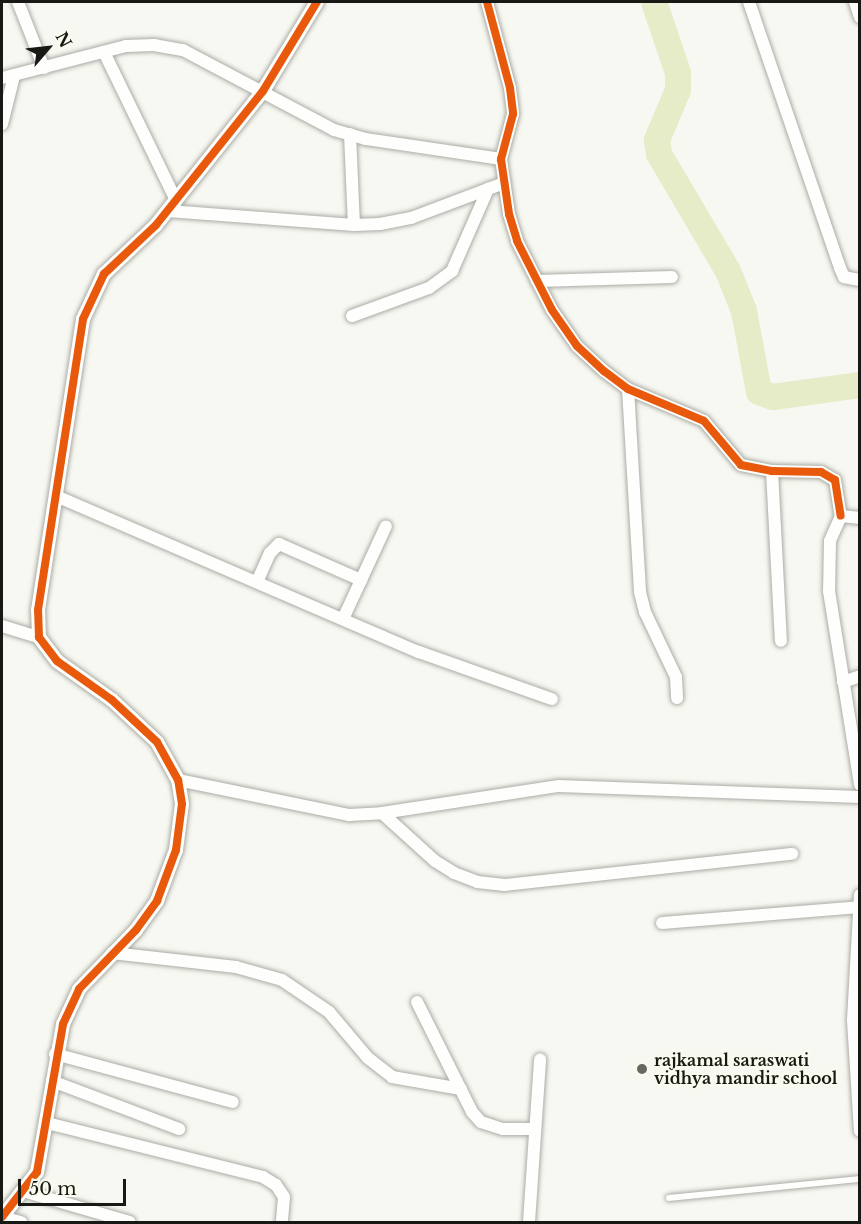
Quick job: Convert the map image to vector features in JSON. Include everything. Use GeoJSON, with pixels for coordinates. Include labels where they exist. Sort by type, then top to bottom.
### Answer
{"type":"FeatureCollection","features":[{"type":"Feature","properties":{"kind":"street"},"geometry":{"type":"LineString","coordinates":[[18,2],[44,68]]}},
{"type":"Feature","properties":{"kind":"street"},"geometry":{"type":"LineString","coordinates":[[39,638],[38,610],[83,318],[94,288],[115,261],[172,205],[263,91],[317,2]]}},
{"type":"Feature","properties":{"kind":"street"},"geometry":{"type":"LineString","coordinates":[[487,2],[510,88],[513,114],[501,159],[517,241],[537,281],[577,346],[628,389],[695,415],[716,432],[741,465],[772,471],[821,472],[835,480],[841,516],[830,541],[829,591],[860,785]]}},
{"type":"Feature","properties":{"kind":"street"},"geometry":{"type":"LineString","coordinates":[[749,2],[840,268],[844,277],[860,280]]}},
{"type":"Feature","properties":{"kind":"street"},"geometry":{"type":"LineString","coordinates":[[855,2],[860,17]]}},
{"type":"Feature","properties":{"kind":"street"},"geometry":{"type":"LineString","coordinates":[[2,124],[8,76],[104,52],[154,45],[183,50],[334,130],[501,159]]}},
{"type":"Feature","properties":{"kind":"street"},"geometry":{"type":"LineString","coordinates":[[104,52],[172,205]]}},
{"type":"Feature","properties":{"kind":"street"},"geometry":{"type":"LineString","coordinates":[[350,134],[354,225]]}},
{"type":"Feature","properties":{"kind":"street"},"geometry":{"type":"LineString","coordinates":[[172,205],[354,225],[411,218],[504,183]]}},
{"type":"Feature","properties":{"kind":"street"},"geometry":{"type":"LineString","coordinates":[[352,316],[429,288],[452,271],[488,189]]}},
{"type":"Feature","properties":{"kind":"street"},"geometry":{"type":"LineString","coordinates":[[537,281],[672,277]]}},
{"type":"Feature","properties":{"kind":"street"},"geometry":{"type":"LineString","coordinates":[[628,389],[640,592],[645,612],[676,677],[677,698]]}},
{"type":"Feature","properties":{"kind":"street"},"geometry":{"type":"LineString","coordinates":[[772,471],[781,641]]}},
{"type":"Feature","properties":{"kind":"street"},"geometry":{"type":"LineString","coordinates":[[56,496],[419,652],[552,699]]}},
{"type":"Feature","properties":{"kind":"street"},"geometry":{"type":"LineString","coordinates":[[841,516],[860,518]]}},
{"type":"Feature","properties":{"kind":"street"},"geometry":{"type":"LineString","coordinates":[[343,619],[386,526]]}},
{"type":"Feature","properties":{"kind":"street"},"geometry":{"type":"LineString","coordinates":[[257,582],[270,553],[279,544],[361,580]]}},
{"type":"Feature","properties":{"kind":"street"},"geometry":{"type":"LineString","coordinates":[[2,627],[39,638],[57,660],[136,720],[157,742],[178,780],[179,829],[168,874],[157,901],[79,989],[55,1054],[47,1123],[37,1172],[2,1217],[21,1222]]}},
{"type":"Feature","properties":{"kind":"street"},"geometry":{"type":"LineString","coordinates":[[843,682],[860,676]]}},
{"type":"Feature","properties":{"kind":"street"},"geometry":{"type":"LineString","coordinates":[[178,780],[311,810],[382,813],[559,786],[860,797]]}},
{"type":"Feature","properties":{"kind":"street"},"geometry":{"type":"LineString","coordinates":[[382,813],[435,861],[454,873],[477,882],[505,885],[792,854]]}},
{"type":"Feature","properties":{"kind":"street"},"geometry":{"type":"LineString","coordinates":[[860,895],[856,1020],[860,1131]]}},
{"type":"Feature","properties":{"kind":"street"},"geometry":{"type":"LineString","coordinates":[[662,923],[859,907]]}},
{"type":"Feature","properties":{"kind":"street"},"geometry":{"type":"LineString","coordinates":[[111,953],[236,967],[282,980],[329,1012],[368,1058],[392,1077],[461,1089]]}},
{"type":"Feature","properties":{"kind":"street"},"geometry":{"type":"LineString","coordinates":[[417,1002],[461,1089],[481,1122],[502,1129],[536,1129]]}},
{"type":"Feature","properties":{"kind":"street"},"geometry":{"type":"LineString","coordinates":[[55,1054],[233,1102]]}},
{"type":"Feature","properties":{"kind":"street"},"geometry":{"type":"LineString","coordinates":[[529,1222],[540,1059]]}},
{"type":"Feature","properties":{"kind":"street"},"geometry":{"type":"LineString","coordinates":[[52,1081],[179,1129]]}},
{"type":"Feature","properties":{"kind":"street"},"geometry":{"type":"LineString","coordinates":[[47,1123],[263,1177],[276,1185],[284,1197],[282,1222]]}},
{"type":"Feature","properties":{"kind":"street"},"geometry":{"type":"LineString","coordinates":[[23,1191],[130,1222]]}},
{"type":"Feature","properties":{"kind":"lane"},"geometry":{"type":"LineString","coordinates":[[669,1198],[860,1179]]}},
{"type":"Feature","properties":{"kind":"waterway"},"geometry":{"type":"LineString","coordinates":[[654,2],[678,73],[678,90],[657,140],[659,154],[728,271],[744,311],[759,392],[773,397],[860,385]]}},
{"type":"Feature","properties":{"kind":"cycle path"},"geometry":{"type":"LineString","coordinates":[[2,1217],[37,1172],[63,1024],[79,989],[136,930],[157,901],[176,850],[182,804],[178,780],[157,742],[112,700],[57,661],[39,637],[38,610],[83,319],[104,274],[156,225],[263,91],[317,2]]}},
{"type":"Feature","properties":{"kind":"cycle path"},"geometry":{"type":"LineString","coordinates":[[487,2],[510,88],[513,114],[501,159],[509,214],[517,241],[552,310],[577,346],[604,371],[628,389],[704,421],[741,465],[772,471],[821,472],[835,480],[841,516]]}},
{"type":"Feature","properties":{"kind":"place","name":"rajkamal saraswati vidhya mandir school"},"geometry":{"type":"Point","coordinates":[642,1069]}}]}
